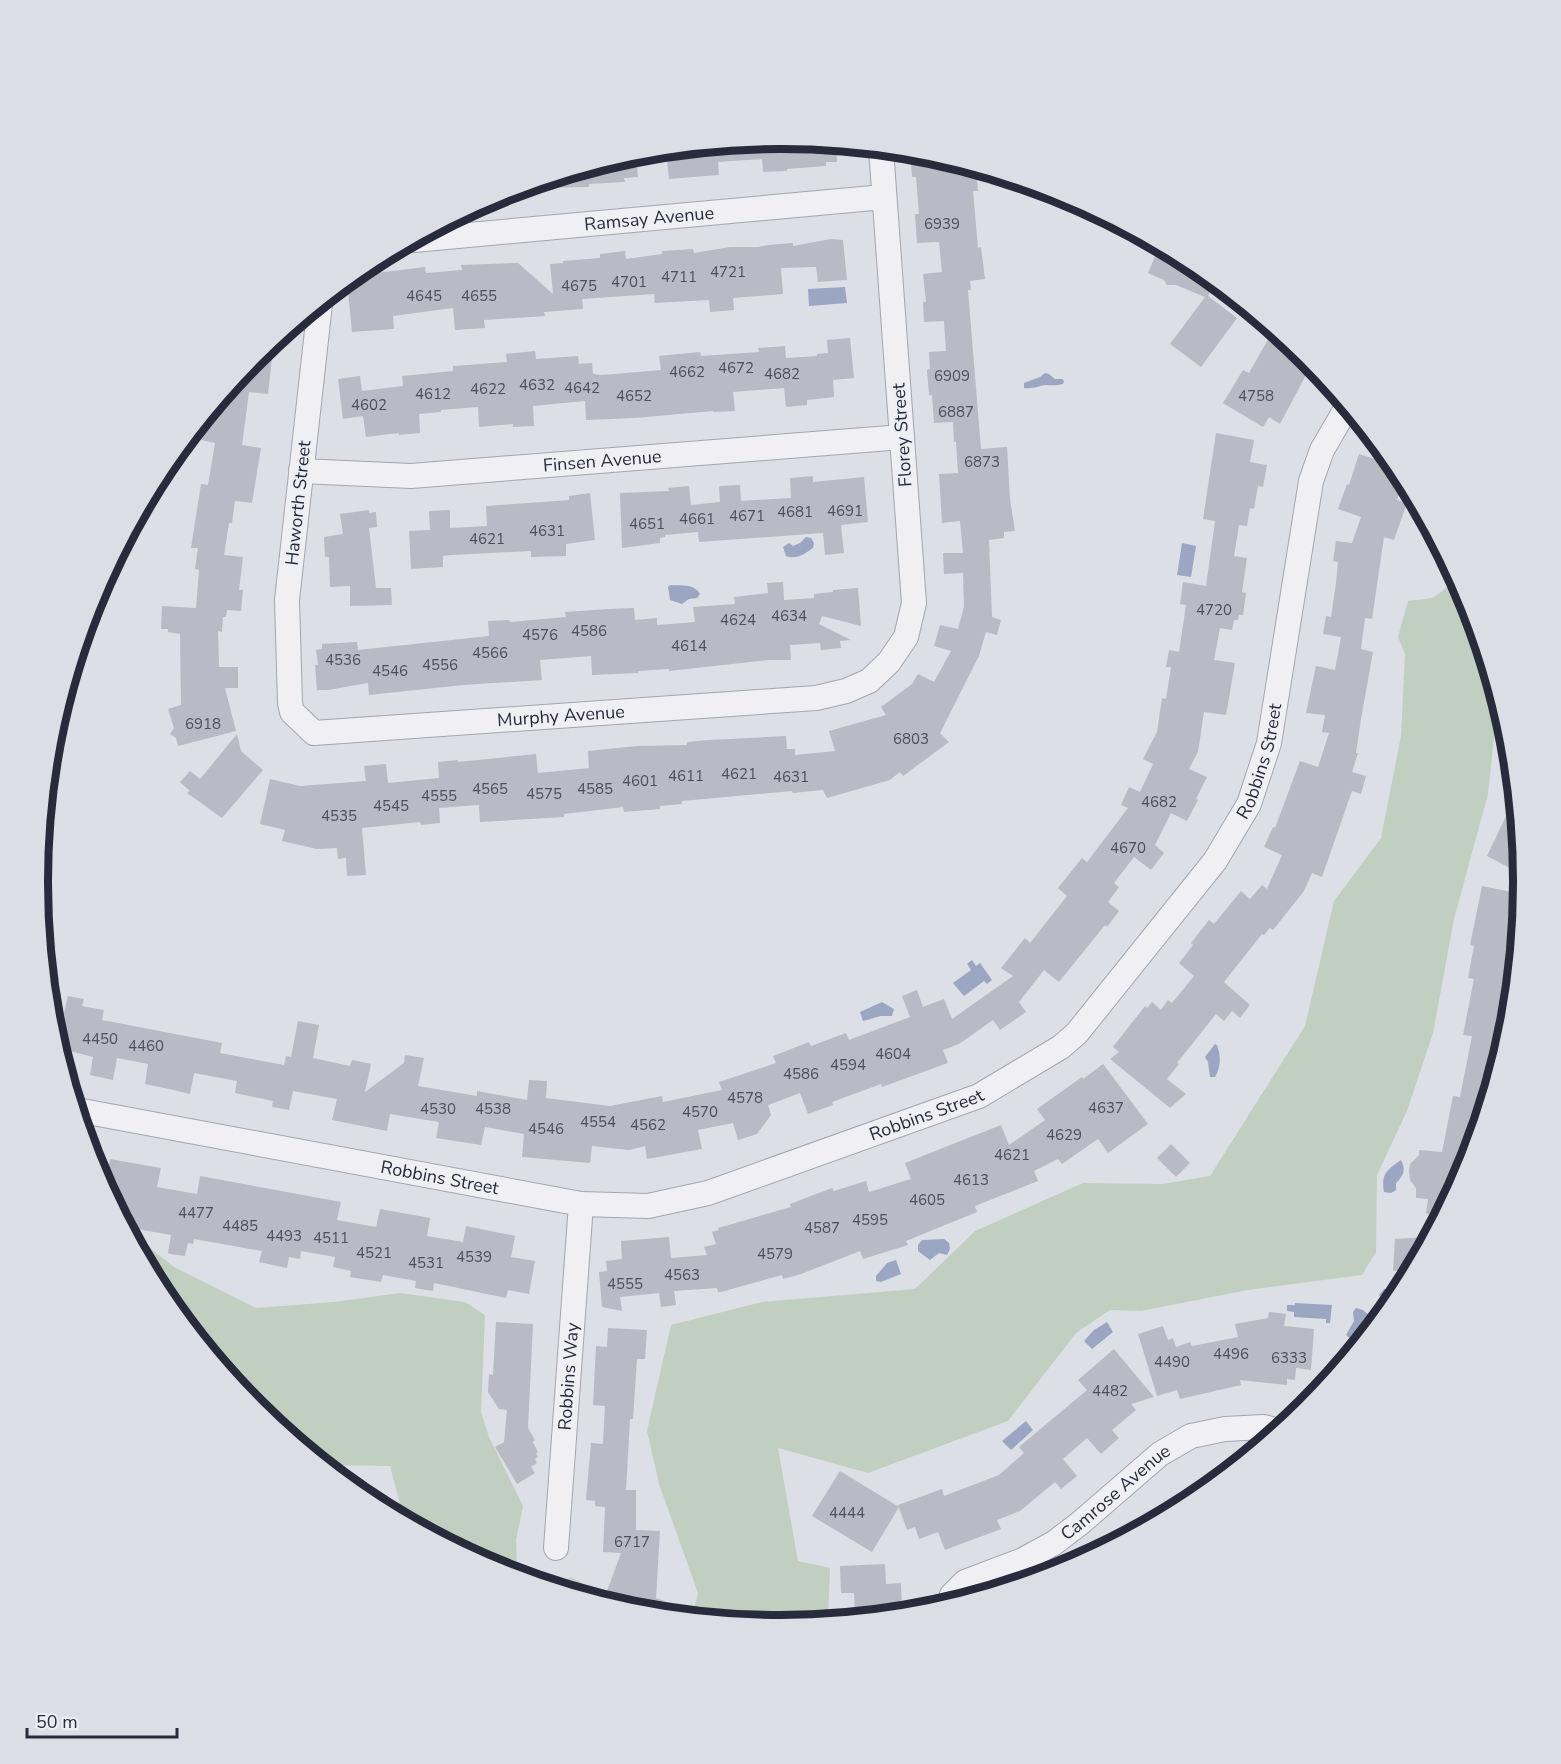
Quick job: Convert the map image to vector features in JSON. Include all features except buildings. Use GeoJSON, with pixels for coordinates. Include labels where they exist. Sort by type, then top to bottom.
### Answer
{"type":"FeatureCollection","features":[{"type":"Feature","properties":{"kind":"street","name":"Florey Street"},"geometry":{"type":"LineString","coordinates":[[846,692],[869,681],[889,662],[906,637],[914,603],[881,157]]}},
{"type":"Feature","properties":{"kind":"street","name":"Ramsay Avenue"},"geometry":{"type":"LineString","coordinates":[[432,238],[884,197]]}},
{"type":"Feature","properties":{"kind":"street","name":"Haworth Street"},"geometry":{"type":"LineString","coordinates":[[290,703],[287,600],[319,314]]}},
{"type":"Feature","properties":{"kind":"street","name":"Robbins Street"},"geometry":{"type":"LineString","coordinates":[[85,1112],[581,1204],[648,1206],[708,1193],[979,1096],[1061,1047],[1077,1033],[1215,861],[1249,804],[1269,743],[1311,481],[1322,450],[1343,414]]}},
{"type":"Feature","properties":{"kind":"street","name":"Finsen Avenue"},"geometry":{"type":"LineString","coordinates":[[301,471],[411,476],[902,437]]}},
{"type":"Feature","properties":{"kind":"street","name":"Murphy Avenue"},"geometry":{"type":"LineString","coordinates":[[290,703],[292,712],[314,733],[816,698],[846,692]]}},
{"type":"Feature","properties":{"kind":"street","name":"Robbins Way"},"geometry":{"type":"LineString","coordinates":[[556,1548],[581,1204]]}},
{"type":"Feature","properties":{"kind":"street","name":"Camrose Avenue"},"geometry":{"type":"LineString","coordinates":[[953,1594],[965,1582],[1023,1560],[1054,1543],[1160,1454],[1191,1436],[1225,1429],[1267,1429]]}},
{"type":"Feature","properties":{"kind":"green space"},"geometry":{"type":"Polygon","coordinates":[[[1449,585],[1474,647],[1495,724],[1488,794],[1454,919],[1433,1033],[1407,1111],[1377,1175],[1376,1252],[1362,1275],[1248,1290],[1141,1311],[1110,1310],[1076,1333],[1008,1421],[868,1473],[778,1448],[798,1561],[830,1568],[828,1613],[780,1615],[694,1609],[698,1593],[659,1484],[647,1431],[671,1325],[762,1302],[915,1289],[975,1231],[1083,1183],[1163,1184],[1210,1176],[1305,1026],[1334,901],[1381,838],[1401,736],[1405,654],[1398,637],[1408,601],[1433,598],[1449,585]]]}},
{"type":"Feature","properties":{"kind":"green space"},"geometry":{"type":"Polygon","coordinates":[[[144,1244],[174,1267],[256,1308],[334,1302],[400,1293],[465,1302],[485,1315],[481,1412],[489,1437],[523,1506],[516,1540],[517,1565],[457,1539],[401,1508],[390,1466],[338,1465],[298,1433],[230,1365],[199,1328],[171,1289],[144,1244]]]}},
{"type":"Feature","properties":{"kind":"green space"},"geometry":{"type":"Polygon","coordinates":[[[571,1577],[597,1591],[591,1590],[565,1582],[571,1577]]]}},
{"type":"Feature","properties":{"kind":"water"},"geometry":{"type":"Polygon","coordinates":[[[845,287],[847,303],[809,306],[808,289],[845,287]]]}},
{"type":"Feature","properties":{"kind":"water"},"geometry":{"type":"Polygon","coordinates":[[[1045,373],[1055,379],[1062,379],[1063,384],[1024,388],[1024,383],[1045,373]]]}},
{"type":"Feature","properties":{"kind":"water"},"geometry":{"type":"Polygon","coordinates":[[[806,537],[811,538],[814,543],[813,548],[797,557],[786,556],[783,547],[789,543],[793,546],[800,543],[806,537]]]}},
{"type":"Feature","properties":{"kind":"water"},"geometry":{"type":"Polygon","coordinates":[[[1182,543],[1196,546],[1191,577],[1177,575],[1182,543]]]}},
{"type":"Feature","properties":{"kind":"water"},"geometry":{"type":"Polygon","coordinates":[[[670,585],[691,587],[700,594],[697,598],[689,599],[682,604],[670,600],[668,587],[670,585]]]}},
{"type":"Feature","properties":{"kind":"water"},"geometry":{"type":"Polygon","coordinates":[[[972,960],[976,966],[980,963],[992,980],[987,984],[984,981],[964,996],[953,983],[971,970],[967,964],[972,960]]]}},
{"type":"Feature","properties":{"kind":"water"},"geometry":{"type":"Polygon","coordinates":[[[882,1002],[894,1009],[892,1016],[881,1016],[863,1021],[860,1012],[882,1002]]]}},
{"type":"Feature","properties":{"kind":"water"},"geometry":{"type":"Polygon","coordinates":[[[1215,1044],[1220,1061],[1215,1077],[1210,1077],[1205,1057],[1215,1044]]]}},
{"type":"Feature","properties":{"kind":"water"},"geometry":{"type":"Polygon","coordinates":[[[1401,1160],[1403,1172],[1396,1183],[1396,1190],[1391,1193],[1384,1192],[1384,1176],[1401,1160]]]}},
{"type":"Feature","properties":{"kind":"water"},"geometry":{"type":"Polygon","coordinates":[[[944,1239],[949,1243],[950,1249],[947,1255],[939,1253],[930,1260],[918,1251],[918,1245],[922,1240],[944,1239]]]}},
{"type":"Feature","properties":{"kind":"water"},"geometry":{"type":"Polygon","coordinates":[[[896,1260],[901,1274],[881,1282],[876,1281],[876,1276],[887,1263],[896,1260]]]}},
{"type":"Feature","properties":{"kind":"water"},"geometry":{"type":"Polygon","coordinates":[[[1384,1289],[1390,1290],[1383,1299],[1379,1295],[1384,1289]]]}},
{"type":"Feature","properties":{"kind":"water"},"geometry":{"type":"Polygon","coordinates":[[[1295,1303],[1332,1305],[1330,1323],[1326,1323],[1326,1319],[1294,1317],[1294,1312],[1287,1311],[1287,1305],[1295,1305],[1295,1303]]]}},
{"type":"Feature","properties":{"kind":"water"},"geometry":{"type":"Polygon","coordinates":[[[1356,1308],[1370,1316],[1352,1340],[1346,1335],[1354,1321],[1353,1312],[1356,1308]]]}},
{"type":"Feature","properties":{"kind":"water"},"geometry":{"type":"Polygon","coordinates":[[[1107,1322],[1113,1332],[1092,1349],[1084,1341],[1094,1330],[1107,1322]]]}},
{"type":"Feature","properties":{"kind":"water"},"geometry":{"type":"Polygon","coordinates":[[[1026,1421],[1033,1430],[1011,1450],[1002,1441],[1026,1421]]]}}]}
